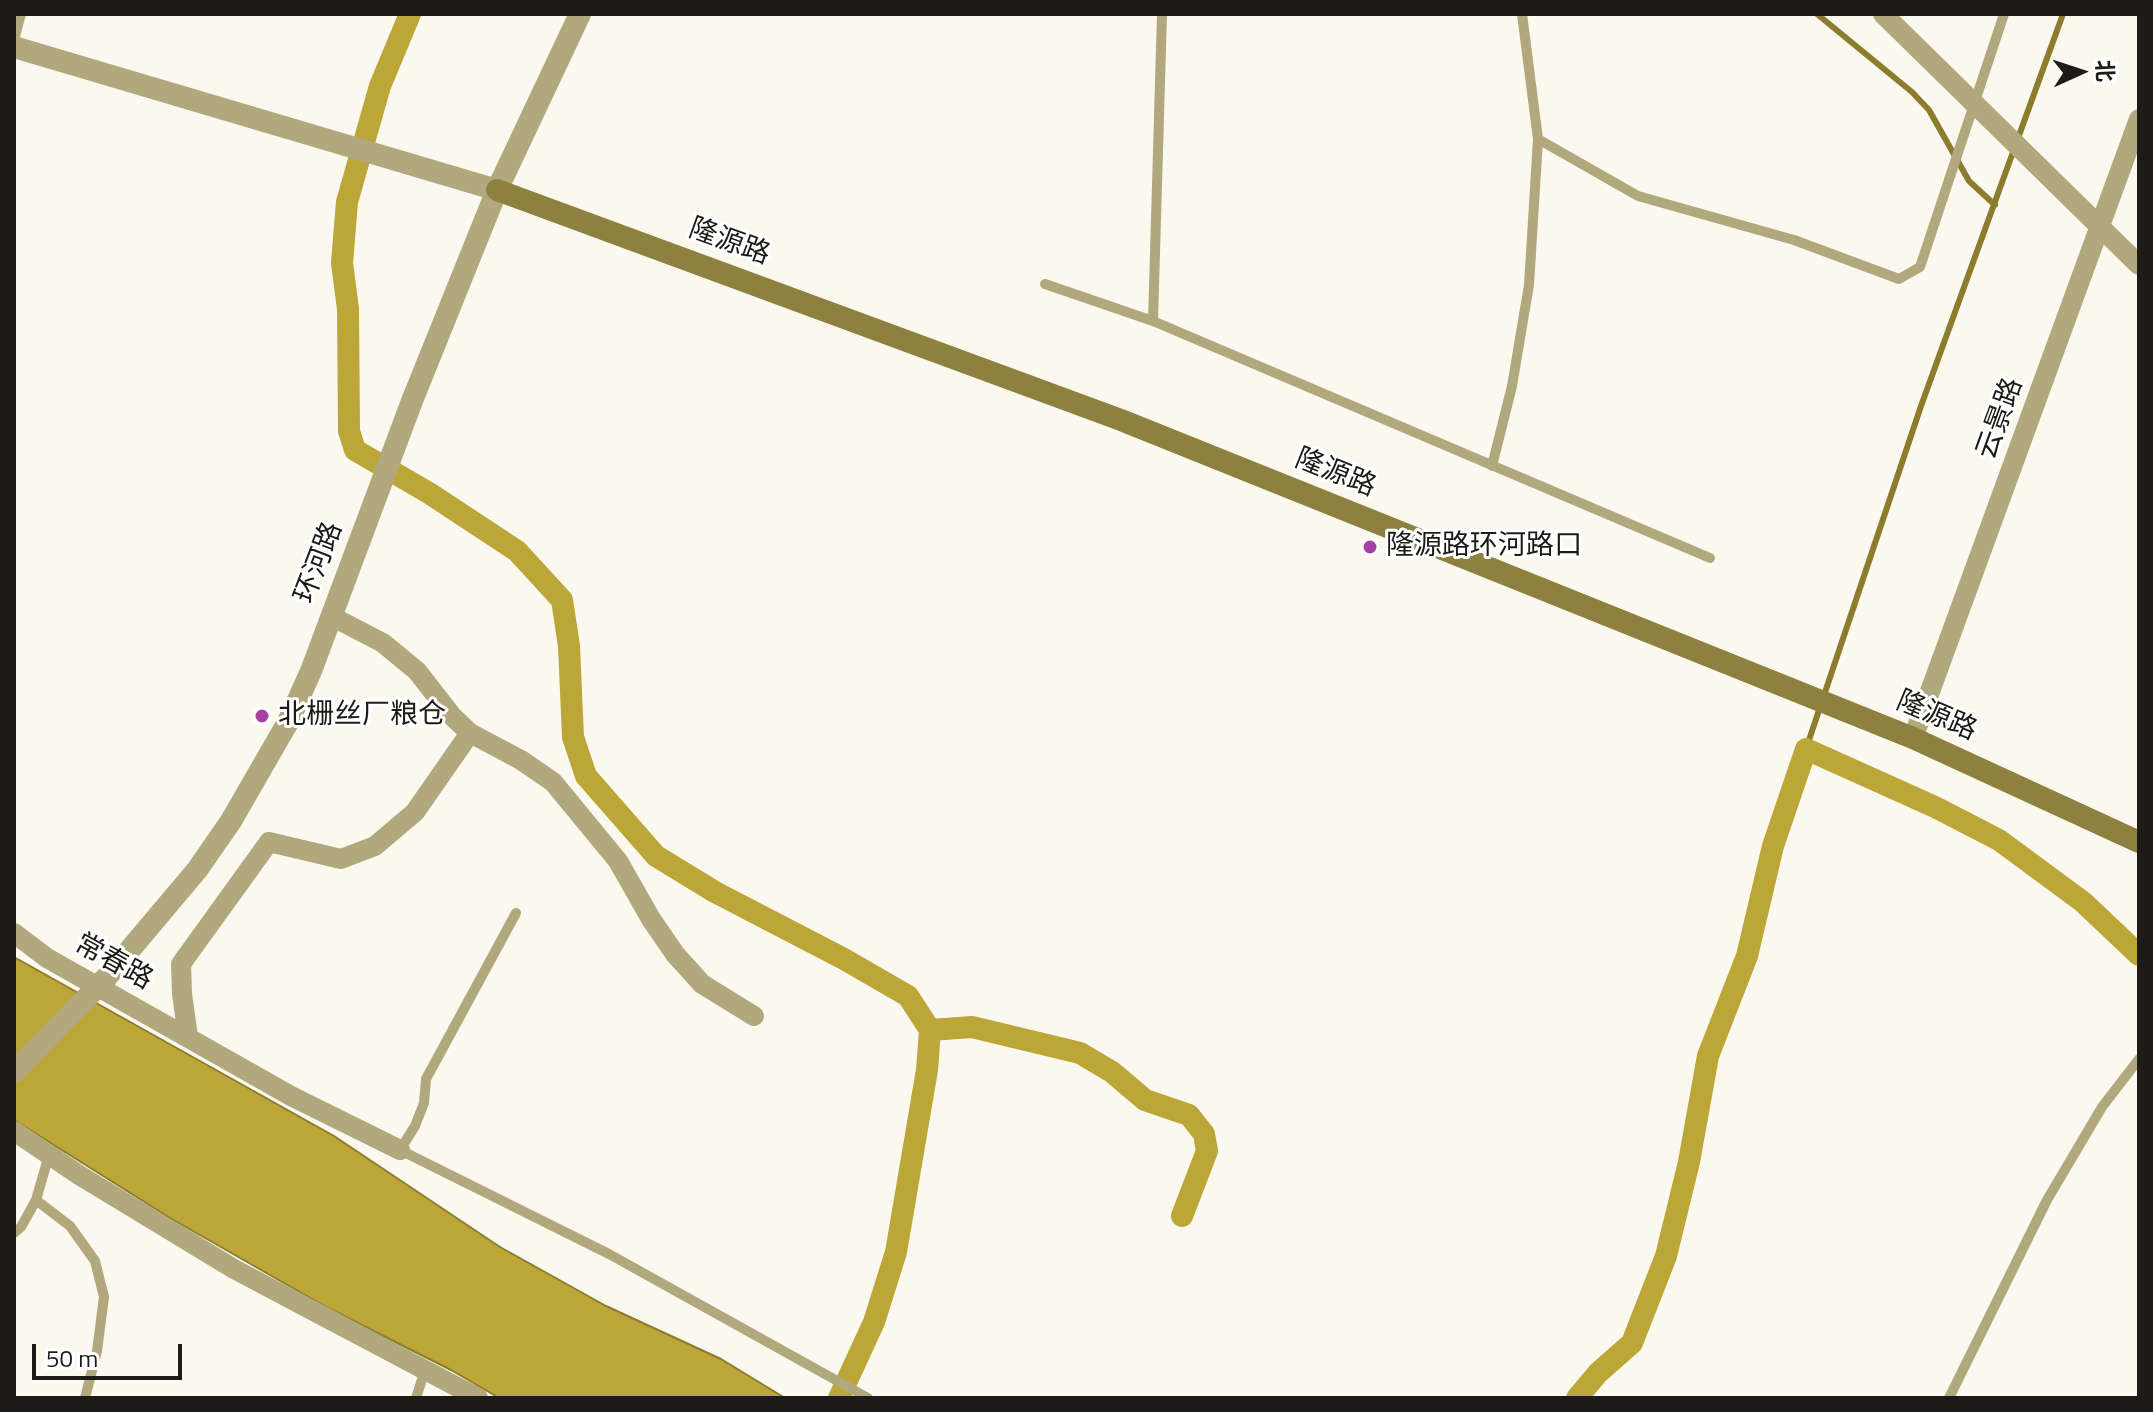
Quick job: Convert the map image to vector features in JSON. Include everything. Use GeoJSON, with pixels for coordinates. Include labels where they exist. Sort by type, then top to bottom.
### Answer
{"type":"FeatureCollection","features":[{"type":"Feature","properties":{"kind":"main road","name":"隆源路"},"geometry":{"type":"LineString","coordinates":[[497,190],[1121,420],[1913,738],[2139,842]]}},
{"type":"Feature","properties":{"kind":"street","name":"环河路"},"geometry":{"type":"LineString","coordinates":[[14,1072],[106,978],[168,907],[231,821],[288,722],[497,190],[580,14]]}},
{"type":"Feature","properties":{"kind":"street"},"geometry":{"type":"LineString","coordinates":[[1883,14],[2139,265]]}},
{"type":"Feature","properties":{"kind":"street"},"geometry":{"type":"LineString","coordinates":[[14,47],[497,190]]}},
{"type":"Feature","properties":{"kind":"street","name":"云景路"},"geometry":{"type":"LineString","coordinates":[[1913,738],[2139,119]]}},
{"type":"Feature","properties":{"kind":"street"},"geometry":{"type":"LineString","coordinates":[[331,616],[383,643],[417,671],[452,716],[470,733],[521,760],[553,782],[618,861],[675,954],[702,984],[754,1016]]}},
{"type":"Feature","properties":{"kind":"street"},"geometry":{"type":"LineString","coordinates":[[188,1037],[181,964],[269,842],[341,859],[375,846],[415,812],[470,733]]}},
{"type":"Feature","properties":{"kind":"street","name":"常春路"},"geometry":{"type":"LineString","coordinates":[[14,933],[47,958],[291,1096],[400,1150]]}},
{"type":"Feature","properties":{"kind":"street"},"geometry":{"type":"LineString","coordinates":[[14,1131],[138,1212],[234,1269],[478,1398]]}},
{"type":"Feature","properties":{"kind":"lane"},"geometry":{"type":"LineString","coordinates":[[14,40],[21,14]]}},
{"type":"Feature","properties":{"kind":"lane"},"geometry":{"type":"LineString","coordinates":[[1153,321],[1162,14]]}},
{"type":"Feature","properties":{"kind":"lane"},"geometry":{"type":"LineString","coordinates":[[1492,466],[1512,386],[1529,285],[1538,139],[1522,14]]}},
{"type":"Feature","properties":{"kind":"lane"},"geometry":{"type":"LineString","coordinates":[[1538,139],[1638,196],[1794,240],[1899,279],[1920,267],[2004,14]]}},
{"type":"Feature","properties":{"kind":"lane"},"geometry":{"type":"LineString","coordinates":[[1045,284],[1153,321],[1710,558]]}},
{"type":"Feature","properties":{"kind":"lane"},"geometry":{"type":"LineString","coordinates":[[516,913],[426,1079],[424,1103],[415,1126],[400,1150],[609,1254],[863,1396]]}},
{"type":"Feature","properties":{"kind":"lane"},"geometry":{"type":"LineString","coordinates":[[1949,1398],[2047,1200],[2102,1107],[2139,1059]]}},
{"type":"Feature","properties":{"kind":"lane"},"geometry":{"type":"LineString","coordinates":[[14,1233],[21,1227],[36,1200],[49,1155]]}},
{"type":"Feature","properties":{"kind":"lane"},"geometry":{"type":"LineString","coordinates":[[36,1200],[70,1226],[95,1261],[104,1297],[97,1351],[85,1398]]}},
{"type":"Feature","properties":{"kind":"lane"},"geometry":{"type":"LineString","coordinates":[[416,1398],[425,1370]]}},
{"type":"Feature","properties":{"kind":"shaded area"},"geometry":{"type":"Polygon","coordinates":[[[14,957],[334,1136],[500,1247],[606,1306],[721,1359],[785,1398],[499,1398],[451,1370],[326,1307],[170,1218],[14,1120],[14,957]]]}},
{"type":"Feature","properties":{"kind":"waterway"},"geometry":{"type":"LineString","coordinates":[[410,14],[380,86],[347,202],[342,263],[348,309],[349,431],[355,450],[429,493],[517,551],[562,600],[569,646],[573,737],[586,776],[656,856],[715,892],[908,996],[930,1030],[927,1070],[896,1252],[874,1322],[839,1398]]}},
{"type":"Feature","properties":{"kind":"waterway"},"geometry":{"type":"LineString","coordinates":[[1817,14],[1912,92],[1929,110],[1969,181],[1995,205]]}},
{"type":"Feature","properties":{"kind":"waterway"},"geometry":{"type":"LineString","coordinates":[[1806,749],[1921,406],[2063,14]]}},
{"type":"Feature","properties":{"kind":"waterway"},"geometry":{"type":"LineString","coordinates":[[1577,1398],[1598,1373],[1632,1343],[1666,1256],[1689,1162],[1708,1056],[1747,956],[1773,846],[1806,749],[1935,807],[1999,840],[2083,902],[2139,955]]}},
{"type":"Feature","properties":{"kind":"waterway"},"geometry":{"type":"LineString","coordinates":[[930,1030],[972,1027],[1080,1053],[1112,1072],[1145,1100],[1189,1115],[1204,1134],[1207,1151],[1182,1216]]}},
{"type":"Feature","properties":{"kind":"place","name":"隆源路环河路口"},"geometry":{"type":"Point","coordinates":[1370,547]}},
{"type":"Feature","properties":{"kind":"place","name":"北栅丝厂粮仓"},"geometry":{"type":"Point","coordinates":[262,716]}}]}
